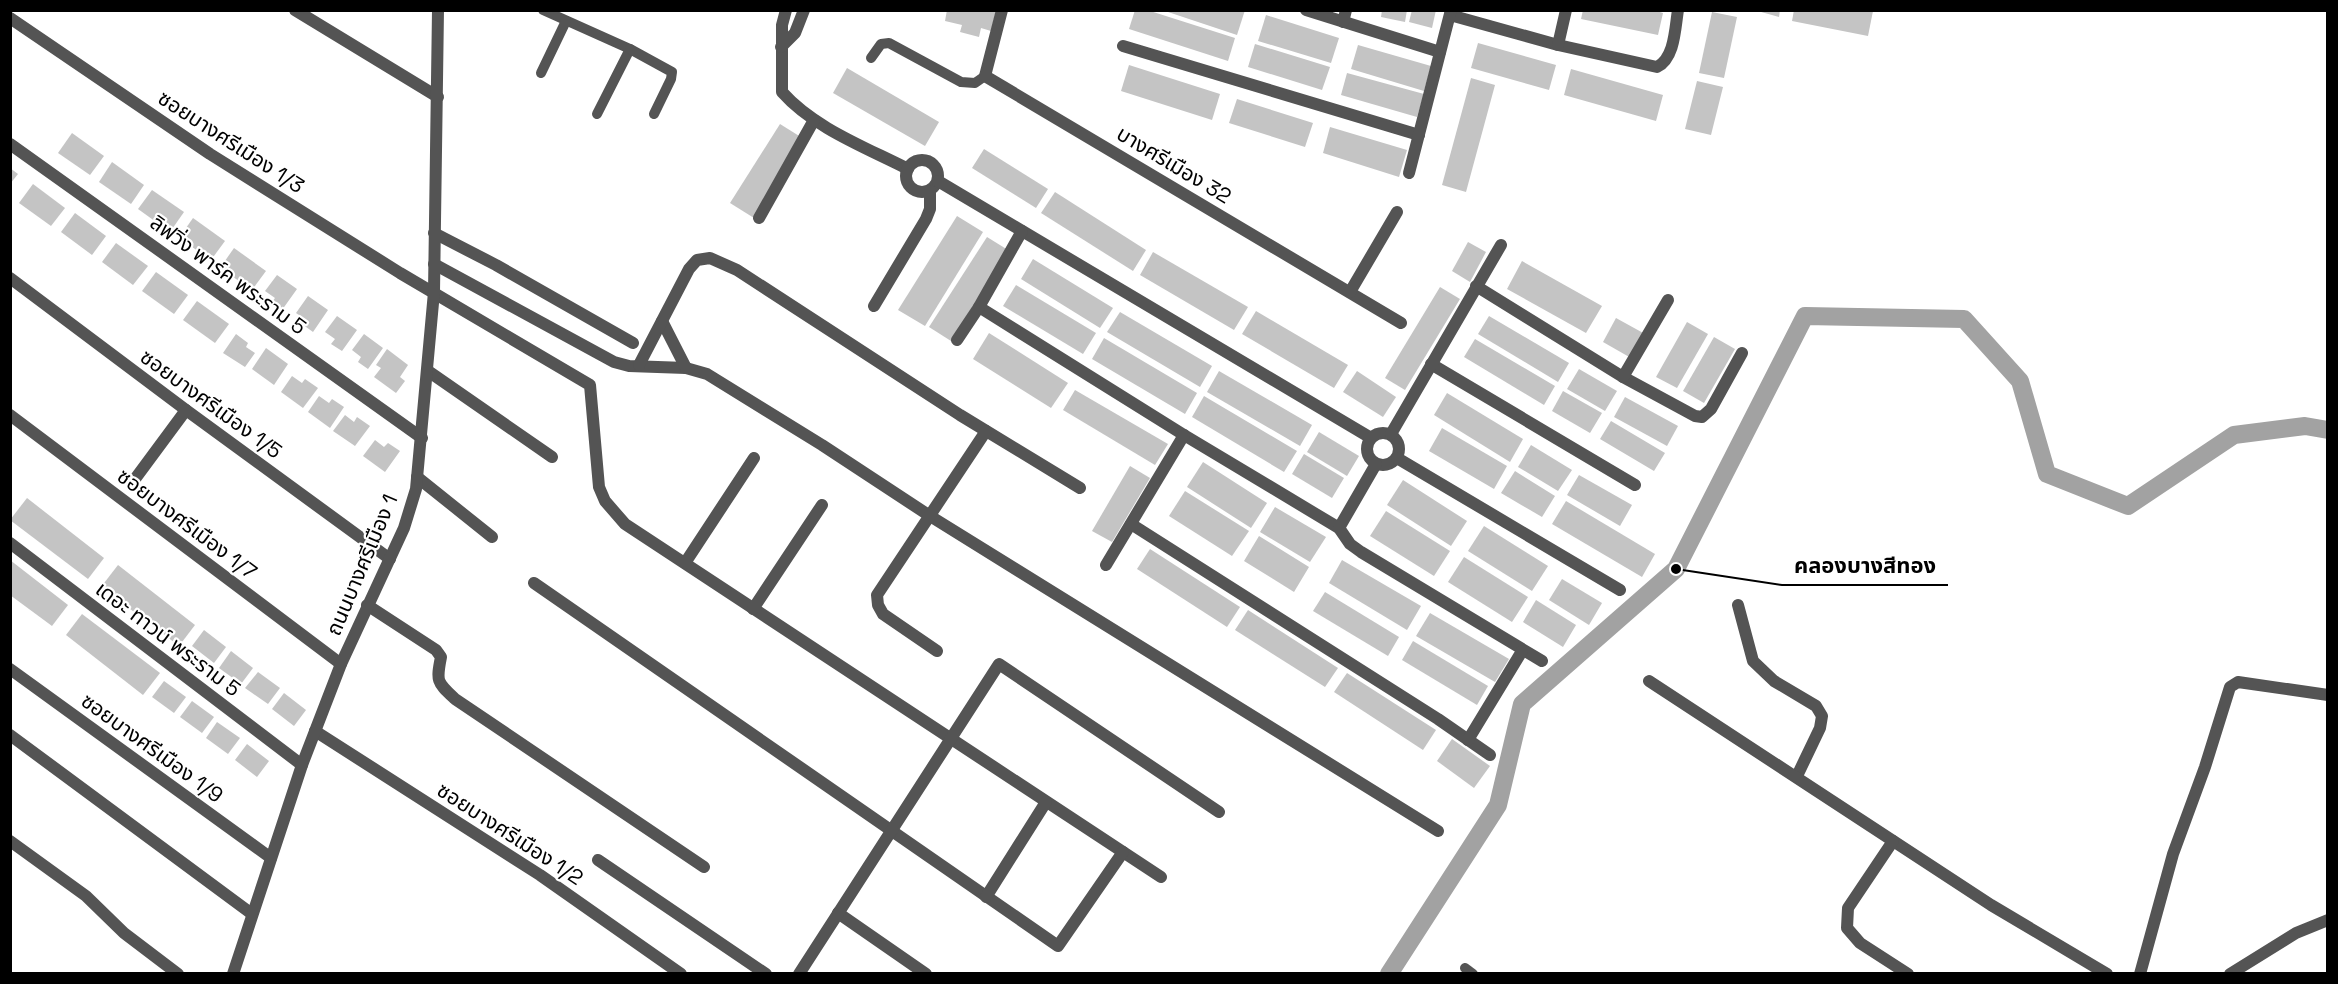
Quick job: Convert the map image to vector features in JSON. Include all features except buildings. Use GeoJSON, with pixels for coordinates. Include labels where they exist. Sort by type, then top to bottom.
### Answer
{"type":"FeatureCollection","features":[{"type":"Feature","properties":{"kind":"street"},"geometry":{"type":"LineString","coordinates":[[295,10],[438,97]]}},
{"type":"Feature","properties":{"kind":"street","name":"ถนนบางศรีเมือง 1"},"geometry":{"type":"LineString","coordinates":[[234,974],[302,765],[341,664],[404,528],[417,477],[434,292],[438,10]]}},
{"type":"Feature","properties":{"kind":"street"},"geometry":{"type":"LineString","coordinates":[[786,10],[782,25],[782,92],[796,108],[814,120],[908,169]]}},
{"type":"Feature","properties":{"kind":"street"},"geometry":{"type":"LineString","coordinates":[[781,47],[795,33],[804,10]]}},
{"type":"Feature","properties":{"kind":"street"},"geometry":{"type":"LineString","coordinates":[[985,76],[1002,10]]}},
{"type":"Feature","properties":{"kind":"street"},"geometry":{"type":"LineString","coordinates":[[1306,10],[1345,16],[1440,51]]}},
{"type":"Feature","properties":{"kind":"street"},"geometry":{"type":"LineString","coordinates":[[1558,45],[1566,10]]}},
{"type":"Feature","properties":{"kind":"street"},"geometry":{"type":"LineString","coordinates":[[1409,173],[1450,13],[1558,45],[1657,67],[1664,64],[1669,57],[1678,10]]}},
{"type":"Feature","properties":{"kind":"street","name":"ซอยบางศรีเมือง 1/3"},"geometry":{"type":"LineString","coordinates":[[10,18],[210,154],[590,386],[599,487],[605,501],[626,524],[685,563]]}},
{"type":"Feature","properties":{"kind":"street"},"geometry":{"type":"LineString","coordinates":[[1123,46],[1419,135]]}},
{"type":"Feature","properties":{"kind":"street","name":"บางศรีเมือง 32"},"geometry":{"type":"LineString","coordinates":[[985,76],[1401,323]]}},
{"type":"Feature","properties":{"kind":"street"},"geometry":{"type":"LineString","coordinates":[[759,218],[814,120]]}},
{"type":"Feature","properties":{"kind":"street","name":"ลิฟวิ่ง พาร์ค พระราม 5"},"geometry":{"type":"LineString","coordinates":[[10,144],[422,438]]}},
{"type":"Feature","properties":{"kind":"street"},"geometry":{"type":"LineString","coordinates":[[918,160],[926,160],[933,163],[937,169],[938,181],[930,191],[922,193],[911,188],[906,176],[908,169],[918,160]]}},
{"type":"Feature","properties":{"kind":"street"},"geometry":{"type":"LineString","coordinates":[[938,181],[1371,438]]}},
{"type":"Feature","properties":{"kind":"street"},"geometry":{"type":"LineString","coordinates":[[874,306],[926,219],[930,209],[930,191]]}},
{"type":"Feature","properties":{"kind":"street"},"geometry":{"type":"LineString","coordinates":[[1350,292],[1398,212]]}},
{"type":"Feature","properties":{"kind":"street"},"geometry":{"type":"LineString","coordinates":[[957,340],[979,307],[1022,231]]}},
{"type":"Feature","properties":{"kind":"street"},"geometry":{"type":"LineString","coordinates":[[434,233],[487,260],[633,343]]}},
{"type":"Feature","properties":{"kind":"street"},"geometry":{"type":"LineString","coordinates":[[1391,434],[1501,245]]}},
{"type":"Feature","properties":{"kind":"street"},"geometry":{"type":"LineString","coordinates":[[639,365],[689,269],[697,260],[710,258],[737,270],[1080,488]]}},
{"type":"Feature","properties":{"kind":"street"},"geometry":{"type":"LineString","coordinates":[[434,264],[614,362],[686,368],[707,374],[822,445],[930,516],[1438,831]]}},
{"type":"Feature","properties":{"kind":"street","name":"ซอยบางศรีเมือง 1/5"},"geometry":{"type":"LineString","coordinates":[[10,278],[390,559]]}},
{"type":"Feature","properties":{"kind":"street"},"geometry":{"type":"LineString","coordinates":[[1476,286],[1686,413],[1702,417],[1711,409],[1742,353]]}},
{"type":"Feature","properties":{"kind":"street"},"geometry":{"type":"LineString","coordinates":[[1623,376],[1668,300]]}},
{"type":"Feature","properties":{"kind":"street"},"geometry":{"type":"LineString","coordinates":[[979,307],[1184,435],[1339,528],[1350,544],[1361,552],[1542,661]]}},
{"type":"Feature","properties":{"kind":"street"},"geometry":{"type":"LineString","coordinates":[[662,321],[686,368]]}},
{"type":"Feature","properties":{"kind":"street"},"geometry":{"type":"LineString","coordinates":[[1431,364],[1635,485]]}},
{"type":"Feature","properties":{"kind":"street"},"geometry":{"type":"LineString","coordinates":[[428,371],[552,457]]}},
{"type":"Feature","properties":{"kind":"street"},"geometry":{"type":"LineString","coordinates":[[132,483],[186,410]]}},
{"type":"Feature","properties":{"kind":"street","name":"ซอยบางศรีเมือง 1/7"},"geometry":{"type":"LineString","coordinates":[[10,415],[341,664]]}},
{"type":"Feature","properties":{"kind":"street"},"geometry":{"type":"LineString","coordinates":[[937,651],[883,614],[878,605],[877,595],[986,430]]}},
{"type":"Feature","properties":{"kind":"street"},"geometry":{"type":"LineString","coordinates":[[1380,433],[1391,434],[1400,447],[1397,458],[1386,465],[1377,464],[1368,455],[1367,449],[1371,438],[1380,433]]}},
{"type":"Feature","properties":{"kind":"street"},"geometry":{"type":"LineString","coordinates":[[1106,565],[1184,435]]}},
{"type":"Feature","properties":{"kind":"street"},"geometry":{"type":"LineString","coordinates":[[754,458],[685,563],[1161,877]]}},
{"type":"Feature","properties":{"kind":"street"},"geometry":{"type":"LineString","coordinates":[[1397,458],[1620,590]]}},
{"type":"Feature","properties":{"kind":"street"},"geometry":{"type":"LineString","coordinates":[[1339,528],[1377,464]]}},
{"type":"Feature","properties":{"kind":"street"},"geometry":{"type":"LineString","coordinates":[[417,477],[492,537]]}},
{"type":"Feature","properties":{"kind":"street"},"geometry":{"type":"LineString","coordinates":[[753,609],[822,505]]}},
{"type":"Feature","properties":{"kind":"street"},"geometry":{"type":"LineString","coordinates":[[1131,524],[1490,755]]}},
{"type":"Feature","properties":{"kind":"street","name":"เดอะ ทาวน์ พระราม 5"},"geometry":{"type":"LineString","coordinates":[[10,543],[302,765]]}},
{"type":"Feature","properties":{"kind":"street"},"geometry":{"type":"LineString","coordinates":[[534,583],[1058,946],[1123,852]]}},
{"type":"Feature","properties":{"kind":"street"},"geometry":{"type":"LineString","coordinates":[[367,605],[436,650],[441,657],[437,676],[442,687],[455,699],[704,867]]}},
{"type":"Feature","properties":{"kind":"street"},"geometry":{"type":"LineString","coordinates":[[1738,605],[1753,661],[1774,681],[1816,706],[1822,716],[1820,728],[1797,776]]}},
{"type":"Feature","properties":{"kind":"street"},"geometry":{"type":"LineString","coordinates":[[1468,740],[1522,651]]}},
{"type":"Feature","properties":{"kind":"street"},"geometry":{"type":"LineString","coordinates":[[799,974],[999,664],[1219,812]]}},
{"type":"Feature","properties":{"kind":"street","name":"ซอยบางศรีเมือง 1/9"},"geometry":{"type":"LineString","coordinates":[[10,669],[271,858]]}},
{"type":"Feature","properties":{"kind":"street"},"geometry":{"type":"LineString","coordinates":[[1649,681],[1991,905],[2107,974]]}},
{"type":"Feature","properties":{"kind":"street"},"geometry":{"type":"LineString","coordinates":[[2140,974],[2173,854],[2205,767],[2230,687],[2238,682],[2328,695]]}},
{"type":"Feature","properties":{"kind":"street","name":"ซอยบางศรีเมือง 1/2"},"geometry":{"type":"LineString","coordinates":[[315,731],[540,875],[681,974]]}},
{"type":"Feature","properties":{"kind":"street"},"geometry":{"type":"LineString","coordinates":[[10,735],[252,914]]}},
{"type":"Feature","properties":{"kind":"street"},"geometry":{"type":"LineString","coordinates":[[986,897],[1046,801]]}},
{"type":"Feature","properties":{"kind":"street"},"geometry":{"type":"LineString","coordinates":[[10,841],[86,896],[124,933],[178,974]]}},
{"type":"Feature","properties":{"kind":"street"},"geometry":{"type":"LineString","coordinates":[[1893,841],[1848,908],[1847,928],[1860,943],[1908,974]]}},
{"type":"Feature","properties":{"kind":"street"},"geometry":{"type":"LineString","coordinates":[[598,860],[766,974]]}},
{"type":"Feature","properties":{"kind":"street"},"geometry":{"type":"LineString","coordinates":[[838,913],[926,974]]}},
{"type":"Feature","properties":{"kind":"street"},"geometry":{"type":"LineString","coordinates":[[2230,974],[2296,933],[2328,920]]}},
{"type":"Feature","properties":{"kind":"lane"},"geometry":{"type":"LineString","coordinates":[[543,10],[630,49],[672,72],[671,79],[654,114]]}},
{"type":"Feature","properties":{"kind":"lane"},"geometry":{"type":"LineString","coordinates":[[541,73],[566,21]]}},
{"type":"Feature","properties":{"kind":"lane"},"geometry":{"type":"LineString","coordinates":[[871,58],[881,44],[890,43],[961,82],[975,83],[985,76]]}},
{"type":"Feature","properties":{"kind":"lane"},"geometry":{"type":"LineString","coordinates":[[597,114],[630,49]]}},
{"type":"Feature","properties":{"kind":"waterway"},"geometry":{"type":"LineString","coordinates":[[1389,974],[1498,805],[1522,704],[1676,569],[1805,316],[1964,319],[2020,381],[2047,474],[2128,506],[2234,435],[2305,426],[2328,430]]}},
{"type":"Feature","properties":{"kind":"place","name":"คลองบางสีทอง"},"geometry":{"type":"Point","coordinates":[1676,569]}}]}
